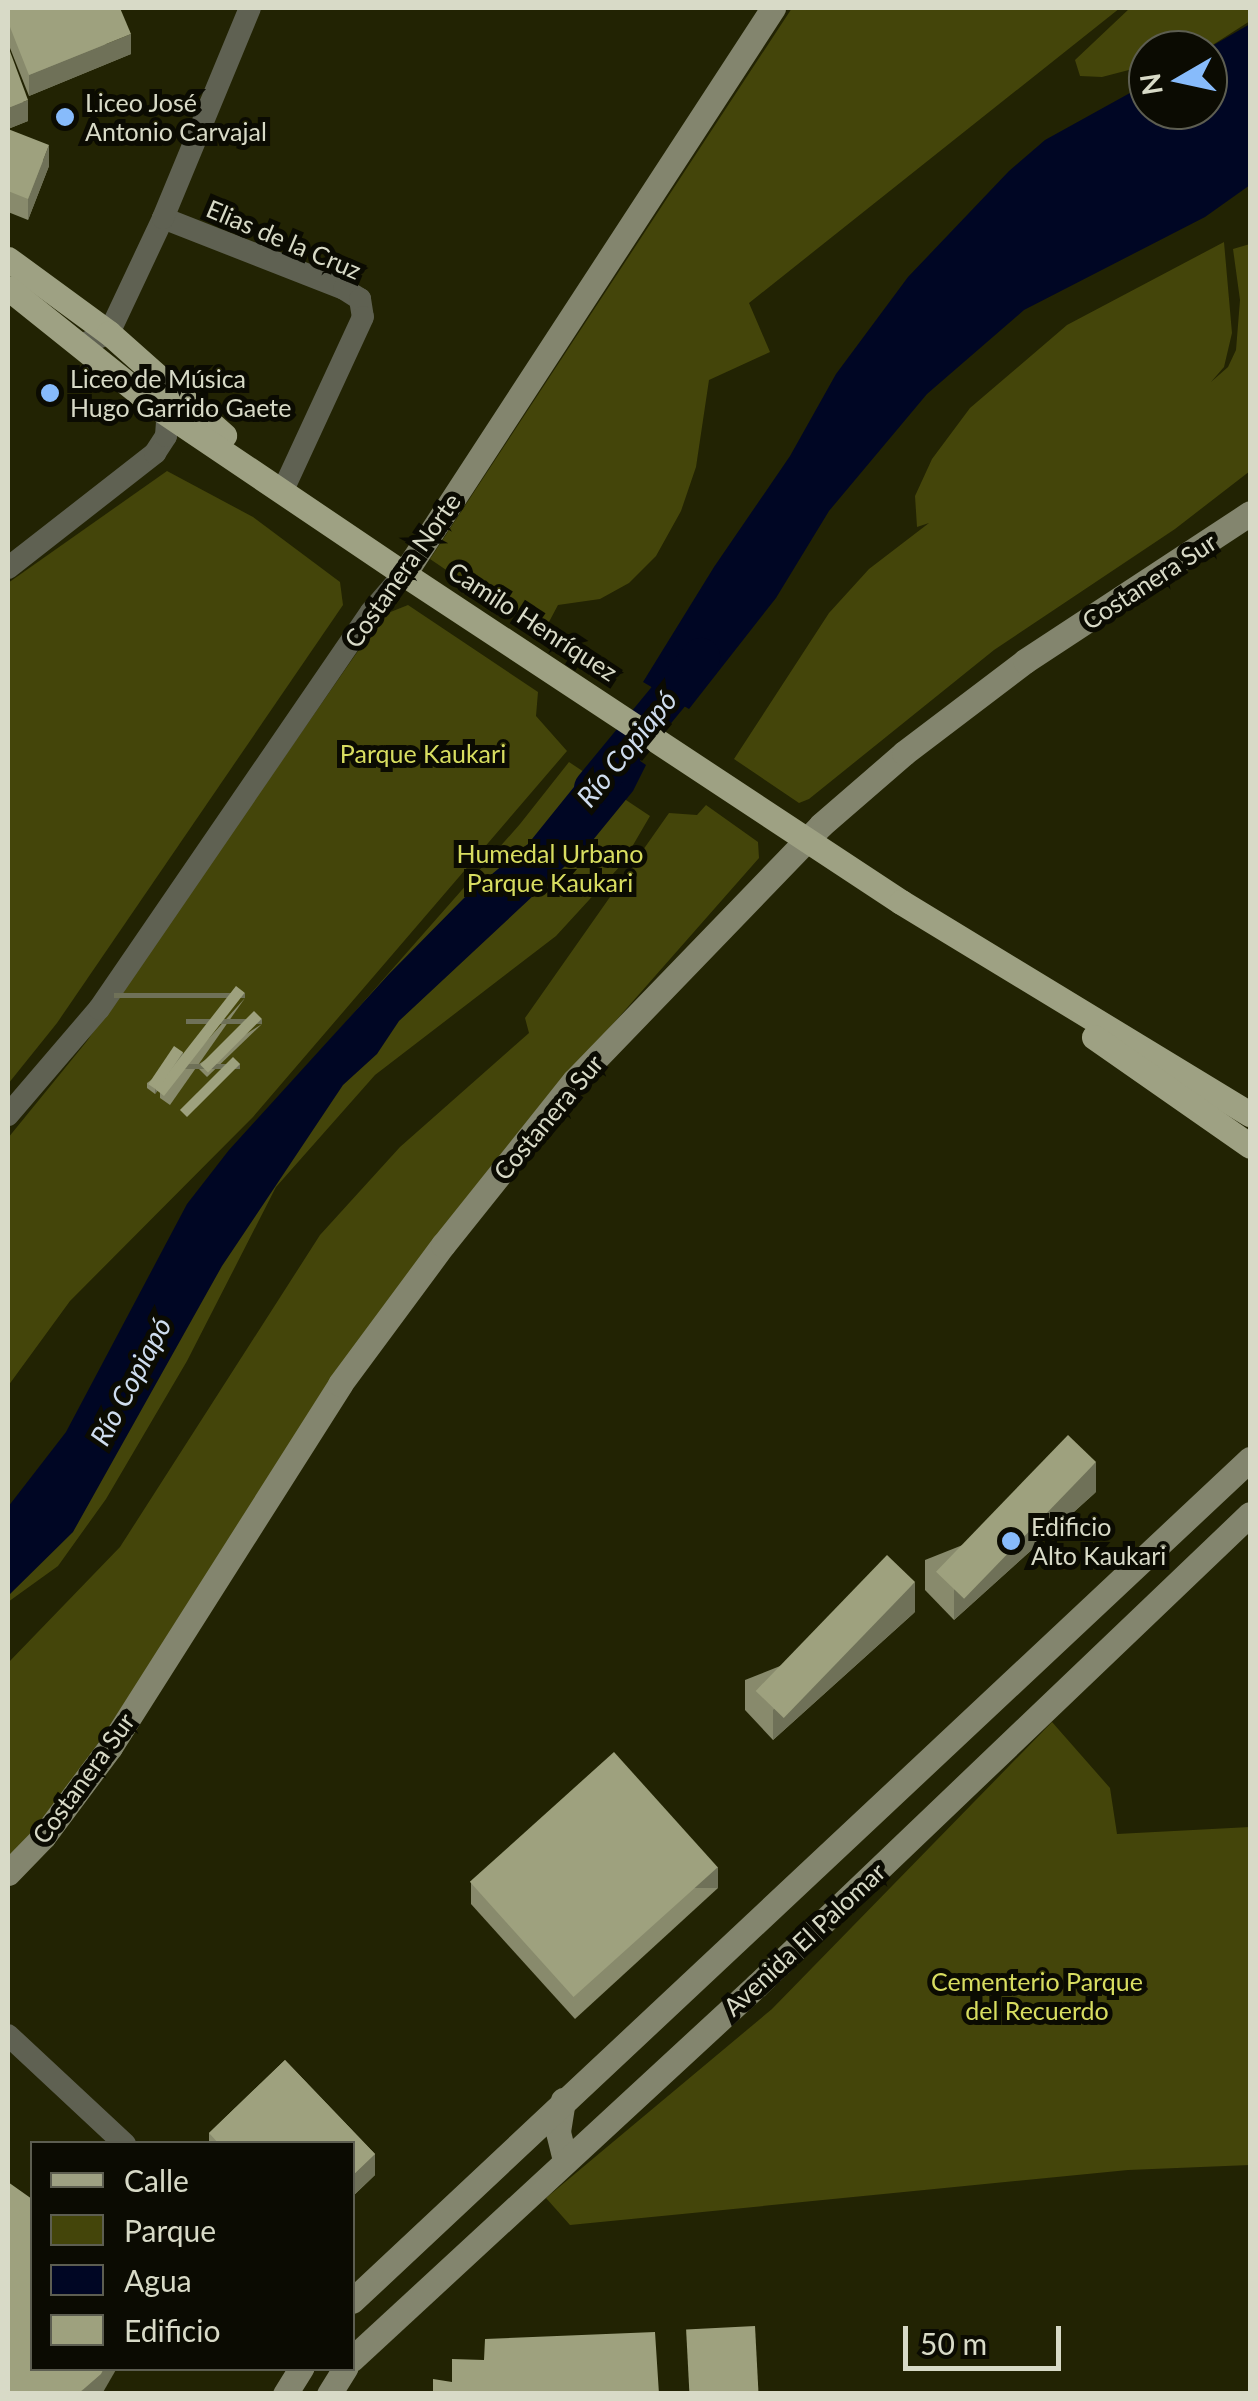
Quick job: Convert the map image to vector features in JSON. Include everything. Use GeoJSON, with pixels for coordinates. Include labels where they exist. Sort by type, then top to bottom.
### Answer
{"type":"FeatureCollection","features":[{"type":"Feature","properties":{"kind":"main road","name":"Camilo Henríquez"},"geometry":{"type":"LineString","coordinates":[[8,259],[109,332],[168,400]]}},
{"type":"Feature","properties":{"kind":"main road","name":"Camilo Henríquez"},"geometry":{"type":"LineString","coordinates":[[8,288],[81,345],[168,400],[404,574],[533,655],[901,902],[1250,1146]]}},
{"type":"Feature","properties":{"kind":"main road","name":"Camilo Henríquez"},"geometry":{"type":"LineString","coordinates":[[901,902],[1250,1114]]}},
{"type":"Feature","properties":{"kind":"street"},"geometry":{"type":"LineString","coordinates":[[81,345],[109,332],[163,218],[250,8]]}},
{"type":"Feature","properties":{"kind":"street","name":"Costanera Norte"},"geometry":{"type":"LineString","coordinates":[[8,1115],[99,1009],[372,612],[404,574],[773,8]]}},
{"type":"Feature","properties":{"kind":"street","name":"Elias de la Cruz"},"geometry":{"type":"LineString","coordinates":[[163,218],[344,289],[360,299],[363,317],[284,488]]}},
{"type":"Feature","properties":{"kind":"street"},"geometry":{"type":"LineString","coordinates":[[8,568],[155,453],[166,436],[168,400]]}},
{"type":"Feature","properties":{"kind":"street","name":"Costanera Sur"},"geometry":{"type":"LineString","coordinates":[[8,1873],[43,1837],[110,1747],[340,1384],[443,1245],[574,1081],[806,840],[904,753],[978,695],[1250,514]]}},
{"type":"Feature","properties":{"kind":"street","name":"Avenida El Palomar"},"geometry":{"type":"LineString","coordinates":[[355,2297],[1250,1459]]}},
{"type":"Feature","properties":{"kind":"street"},"geometry":{"type":"LineString","coordinates":[[1225,1482],[1249,1516]]}},
{"type":"Feature","properties":{"kind":"street","name":"Avenida El Palomar"},"geometry":{"type":"LineString","coordinates":[[355,2357],[756,1986],[1249,1516]]}},
{"type":"Feature","properties":{"kind":"street"},"geometry":{"type":"LineString","coordinates":[[8,2035],[122,2141]]}},
{"type":"Feature","properties":{"kind":"street"},"geometry":{"type":"LineString","coordinates":[[563,2100],[558,2132],[565,2161]]}},
{"type":"Feature","properties":{"kind":"street"},"geometry":{"type":"LineString","coordinates":[[285,2394],[298,2371]]}},
{"type":"Feature","properties":{"kind":"street"},"geometry":{"type":"LineString","coordinates":[[329,2394],[343,2371]]}},
{"type":"Feature","properties":{"kind":"green space"},"geometry":{"type":"Polygon","coordinates":[[[792,8],[1120,8],[749,303],[770,352],[709,380],[696,467],[681,511],[656,556],[629,583],[600,599],[558,605],[542,635],[430,559],[792,8]]]}},
{"type":"Feature","properties":{"kind":"green space"},"geometry":{"type":"Polygon","coordinates":[[[1130,8],[1250,8],[1250,21],[1228,35],[1228,30],[1128,30],[1128,70],[1102,77],[1080,76],[1075,60],[1130,8]]]}},
{"type":"Feature","properties":{"kind":"green space"},"geometry":{"type":"Polygon","coordinates":[[[1224,242],[1232,333],[1224,367],[1211,382],[1228,367],[1236,350],[1240,300],[1233,249],[1250,244],[1250,471],[1175,529],[994,650],[809,799],[799,803],[734,759],[829,613],[869,569],[929,523],[917,527],[915,496],[932,459],[970,408],[1067,325],[1224,242]]]}},
{"type":"Feature","properties":{"kind":"green space"},"geometry":{"type":"Polygon","coordinates":[[[167,471],[253,517],[340,582],[343,605],[57,1023],[8,1084],[8,583],[167,471]]]}},
{"type":"Feature","properties":{"kind":"green space","name":"Parque Kaukari"},"geometry":{"type":"Polygon","coordinates":[[[408,605],[538,692],[536,716],[567,751],[253,1117],[70,1301],[8,1386],[8,1138],[87,1041],[383,615],[408,605]]]}},
{"type":"Feature","properties":{"kind":"green space","name":"Humedal Urbano Parque Kaukari"},"geometry":{"type":"Polygon","coordinates":[[[569,762],[650,816],[622,864],[556,936],[375,1075],[276,1187],[187,1361],[106,1499],[58,1566],[8,1602],[8,1516],[75,1431],[263,1116],[520,824],[569,762]]]}},
{"type":"Feature","properties":{"kind":"green space"},"geometry":{"type":"Polygon","coordinates":[[[706,805],[758,842],[759,858],[531,1117],[227,1549],[39,1832],[8,1867],[8,1663],[120,1547],[320,1235],[400,1147],[529,1033],[525,1018],[669,813],[697,815],[706,805]]]}},
{"type":"Feature","properties":{"kind":"green space","name":"Cementerio Parque del Recuerdo"},"geometry":{"type":"Polygon","coordinates":[[[1052,1722],[1110,1788],[1117,1834],[1250,1827],[1250,2165],[1128,2170],[570,2225],[546,2198],[772,2009],[1052,1722]]]}},
{"type":"Feature","properties":{"kind":"water"},"geometry":{"type":"Polygon","coordinates":[[[1250,24],[1250,185],[1205,217],[1024,310],[927,394],[829,511],[776,598],[689,709],[643,682],[714,567],[790,456],[836,374],[908,277],[1009,171],[1045,140],[1128,94],[1128,130],[1228,130],[1228,37],[1250,24]]]}},
{"type":"Feature","properties":{"kind":"water","name":"Humedal Urbano Parque Kaukari"},"geometry":{"type":"Polygon","coordinates":[[[611,741],[646,765],[633,791],[593,840],[399,1021],[377,1054],[343,1085],[222,1266],[73,1532],[8,1596],[8,1507],[66,1432],[187,1204],[229,1150],[389,974],[467,895],[528,844],[611,741]]]}},
{"type":"Feature","properties":{"kind":"building"},"geometry":{"type":"Polygon","coordinates":[[[8,8],[120,8],[131,34],[29,75],[8,22],[8,8]]]}},
{"type":"Feature","properties":{"kind":"building"},"geometry":{"type":"Polygon","coordinates":[[[8,46],[28,100],[8,108],[8,46]]]}},
{"type":"Feature","properties":{"kind":"building"},"geometry":{"type":"Polygon","coordinates":[[[8,129],[49,145],[28,199],[8,191],[8,129]]]}},
{"type":"Feature","properties":{"kind":"building"},"geometry":{"type":"Polygon","coordinates":[[[236,986],[245,993],[164,1096],[155,1089],[236,986]]]}},
{"type":"Feature","properties":{"kind":"building"},"geometry":{"type":"Polygon","coordinates":[[[254,1011],[262,1019],[208,1073],[200,1065],[254,1011]]]}},
{"type":"Feature","properties":{"kind":"building"},"geometry":{"type":"Polygon","coordinates":[[[174,1046],[183,1052],[157,1090],[148,1084],[174,1046]]]}},
{"type":"Feature","properties":{"kind":"building"},"geometry":{"type":"Polygon","coordinates":[[[233,1057],[240,1064],[187,1117],[180,1110],[233,1057]]]}},
{"type":"Feature","properties":{"kind":"building"},"geometry":{"type":"Polygon","coordinates":[[[1068,1435],[1096,1462],[964,1599],[936,1572],[1068,1435]]]}},
{"type":"Feature","properties":{"kind":"building"},"geometry":{"type":"Polygon","coordinates":[[[887,1555],[915,1582],[784,1718],[756,1691],[887,1555]]]}},
{"type":"Feature","properties":{"kind":"building"},"geometry":{"type":"Polygon","coordinates":[[[614,1752],[718,1867],[574,1997],[470,1882],[614,1752]]]}},
{"type":"Feature","properties":{"kind":"building"},"geometry":{"type":"Polygon","coordinates":[[[285,2060],[375,2154],[355,2173],[355,2141],[216,2141],[209,2133],[285,2060]]]}},
{"type":"Feature","properties":{"kind":"building"},"geometry":{"type":"Polygon","coordinates":[[[8,2182],[30,2198],[30,2371],[102,2371],[78,2394],[8,2394],[8,2182]]]}},
{"type":"Feature","properties":{"kind":"building"},"geometry":{"type":"Polygon","coordinates":[[[755,2326],[759,2394],[689,2394],[686,2330],[755,2326]]]}},
{"type":"Feature","properties":{"kind":"building"},"geometry":{"type":"Polygon","coordinates":[[[655,2332],[659,2394],[433,2394],[433,2379],[452,2382],[452,2359],[484,2360],[485,2339],[655,2332]]]}},
{"type":"Feature","properties":{"kind":"waterway","name":"Río Copiapó"},"geometry":{"type":"LineString","coordinates":[[593,788],[701,657]]}},
{"type":"Feature","properties":{"kind":"place","name":"Liceo José Antonio Carvajal"},"geometry":{"type":"Point","coordinates":[65,117]}},
{"type":"Feature","properties":{"kind":"place","name":"Liceo de Música Hugo Garrido Gaete"},"geometry":{"type":"Point","coordinates":[50,393]}},
{"type":"Feature","properties":{"kind":"place","name":"Edificio Alto Kaukari"},"geometry":{"type":"Point","coordinates":[1011,1541]}}]}
